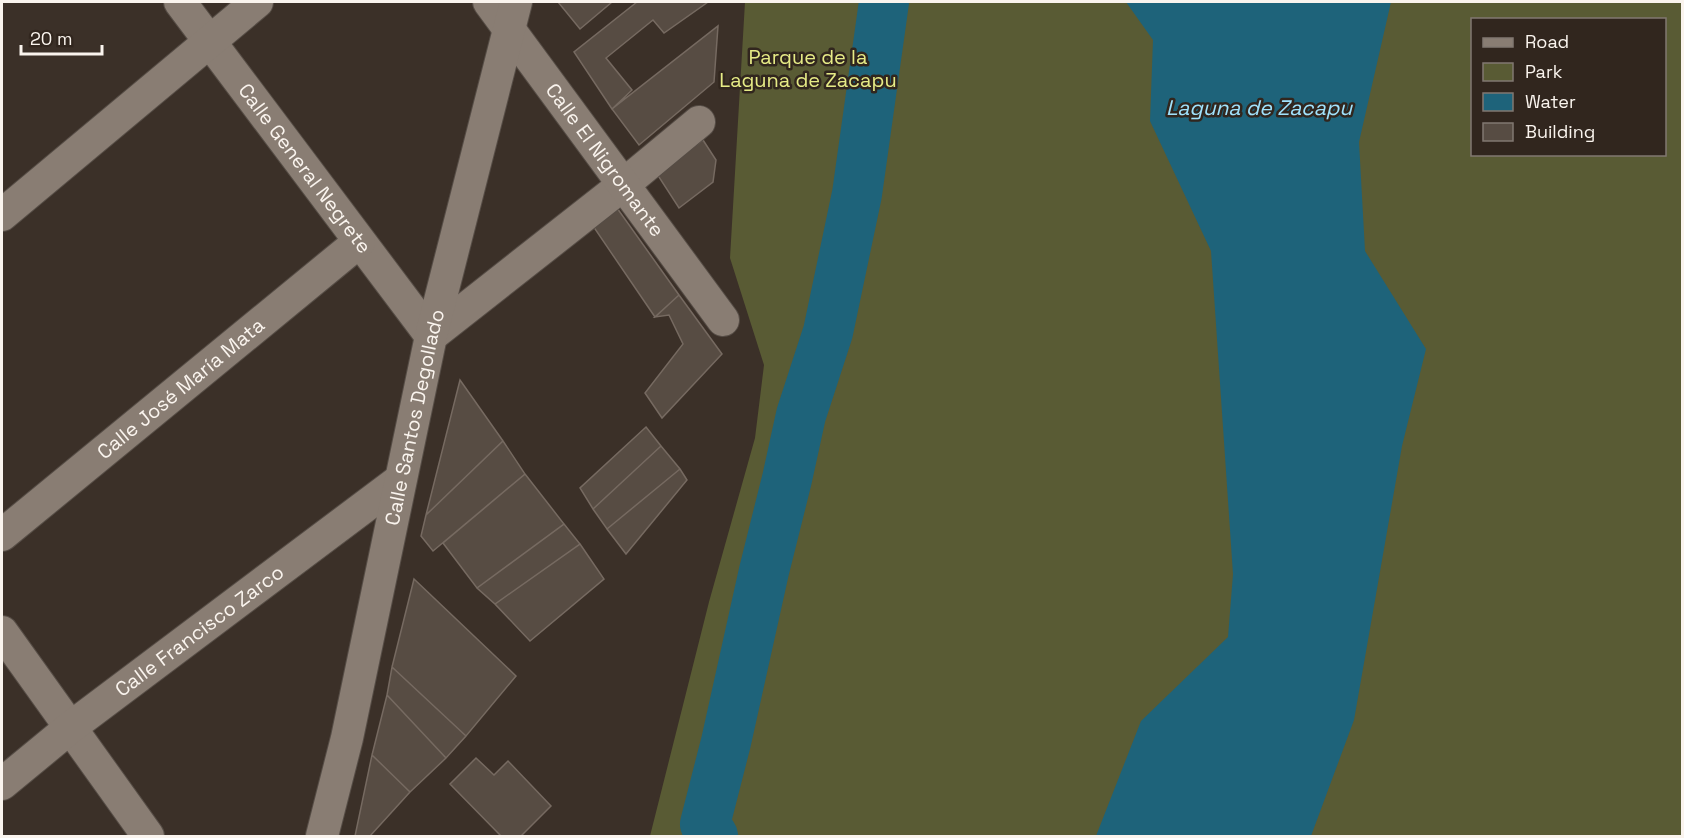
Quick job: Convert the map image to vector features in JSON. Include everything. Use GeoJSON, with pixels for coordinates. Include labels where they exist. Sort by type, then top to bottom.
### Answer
{"type":"FeatureCollection","features":[{"type":"Feature","properties":{"kind":"street","name":"Calle General Negrete"},"geometry":{"type":"LineString","coordinates":[[180,2],[430,336]]}},
{"type":"Feature","properties":{"kind":"street"},"geometry":{"type":"LineString","coordinates":[[2,215],[257,2]]}},
{"type":"Feature","properties":{"kind":"street","name":"Calle El Nigromante"},"geometry":{"type":"LineString","coordinates":[[489,2],[513,16],[623,185],[723,320]]}},
{"type":"Feature","properties":{"kind":"street","name":"Calle Santos Degollado"},"geometry":{"type":"LineString","coordinates":[[322,837],[347,738],[430,336],[513,16]]}},
{"type":"Feature","properties":{"kind":"street"},"geometry":{"type":"LineString","coordinates":[[430,336],[623,185],[699,122]]}},
{"type":"Feature","properties":{"kind":"street","name":"Calle José María Mata"},"geometry":{"type":"LineString","coordinates":[[2,535],[359,242]]}},
{"type":"Feature","properties":{"kind":"street","name":"Calle Francisco Zarco"},"geometry":{"type":"LineString","coordinates":[[2,784],[71,727],[400,480]]}},
{"type":"Feature","properties":{"kind":"street"},"geometry":{"type":"LineString","coordinates":[[2,632],[148,837]]}},
{"type":"Feature","properties":{"kind":"green space","name":"Parque de la Laguna de Zacapu"},"geometry":{"type":"Polygon","coordinates":[[[745,2],[1682,2],[1682,836],[650,836],[709,602],[755,438],[764,365],[730,258],[745,2]]]}},
{"type":"Feature","properties":{"kind":"water","name":"Laguna de Zacapu"},"geometry":{"type":"Polygon","coordinates":[[[1126,2],[1391,2],[1359,142],[1365,251],[1426,349],[1402,446],[1354,720],[1311,836],[1096,836],[1141,721],[1228,637],[1233,574],[1211,251],[1150,121],[1153,40],[1126,2]]]}},
{"type":"Feature","properties":{"kind":"building"},"geometry":{"type":"Polygon","coordinates":[[[558,2],[612,2],[580,29],[558,2]]]}},
{"type":"Feature","properties":{"kind":"building"},"geometry":{"type":"Polygon","coordinates":[[[637,2],[708,2],[664,33],[653,20],[606,58],[632,90],[612,109],[574,52],[637,2]]]}},
{"type":"Feature","properties":{"kind":"building"},"geometry":{"type":"Polygon","coordinates":[[[718,26],[714,82],[639,145],[612,109],[718,26]]]}},
{"type":"Feature","properties":{"kind":"building"},"geometry":{"type":"Polygon","coordinates":[[[703,140],[716,160],[713,182],[679,208],[657,174],[703,140]]]}},
{"type":"Feature","properties":{"kind":"building"},"geometry":{"type":"Polygon","coordinates":[[[617,208],[679,295],[655,317],[593,226],[617,208]]]}},
{"type":"Feature","properties":{"kind":"building"},"geometry":{"type":"Polygon","coordinates":[[[679,295],[722,354],[662,418],[645,393],[683,344],[669,315],[655,317],[679,295]]]}},
{"type":"Feature","properties":{"kind":"building"},"geometry":{"type":"Polygon","coordinates":[[[460,380],[503,441],[426,515],[460,380]]]}},
{"type":"Feature","properties":{"kind":"building"},"geometry":{"type":"Polygon","coordinates":[[[646,427],[661,446],[593,509],[580,488],[646,427]]]}},
{"type":"Feature","properties":{"kind":"building"},"geometry":{"type":"Polygon","coordinates":[[[503,441],[525,474],[433,551],[421,536],[426,515],[503,441]]]}},
{"type":"Feature","properties":{"kind":"building"},"geometry":{"type":"Polygon","coordinates":[[[661,446],[680,469],[607,529],[593,509],[661,446]]]}},
{"type":"Feature","properties":{"kind":"building"},"geometry":{"type":"Polygon","coordinates":[[[680,469],[687,480],[626,554],[607,529],[680,469]]]}},
{"type":"Feature","properties":{"kind":"building"},"geometry":{"type":"Polygon","coordinates":[[[525,474],[564,524],[477,588],[443,543],[525,474]]]}},
{"type":"Feature","properties":{"kind":"building"},"geometry":{"type":"Polygon","coordinates":[[[564,524],[580,544],[495,604],[477,588],[564,524]]]}},
{"type":"Feature","properties":{"kind":"building"},"geometry":{"type":"Polygon","coordinates":[[[580,544],[604,579],[530,641],[495,604],[580,544]]]}},
{"type":"Feature","properties":{"kind":"building"},"geometry":{"type":"Polygon","coordinates":[[[414,579],[516,676],[466,736],[392,667],[414,579]]]}},
{"type":"Feature","properties":{"kind":"building"},"geometry":{"type":"Polygon","coordinates":[[[392,667],[466,736],[446,758],[387,695],[392,667]]]}},
{"type":"Feature","properties":{"kind":"building"},"geometry":{"type":"Polygon","coordinates":[[[387,695],[446,758],[410,792],[372,755],[387,695]]]}},
{"type":"Feature","properties":{"kind":"building"},"geometry":{"type":"Polygon","coordinates":[[[372,755],[410,792],[370,836],[355,836],[372,755]]]}},
{"type":"Feature","properties":{"kind":"building"},"geometry":{"type":"Polygon","coordinates":[[[476,758],[494,775],[508,761],[551,806],[521,836],[501,836],[450,784],[476,758]]]}},
{"type":"Feature","properties":{"kind":"waterway"},"geometry":{"type":"LineString","coordinates":[[713,836],[705,824],[801,415],[828,332],[857,194],[884,2]]}}]}
